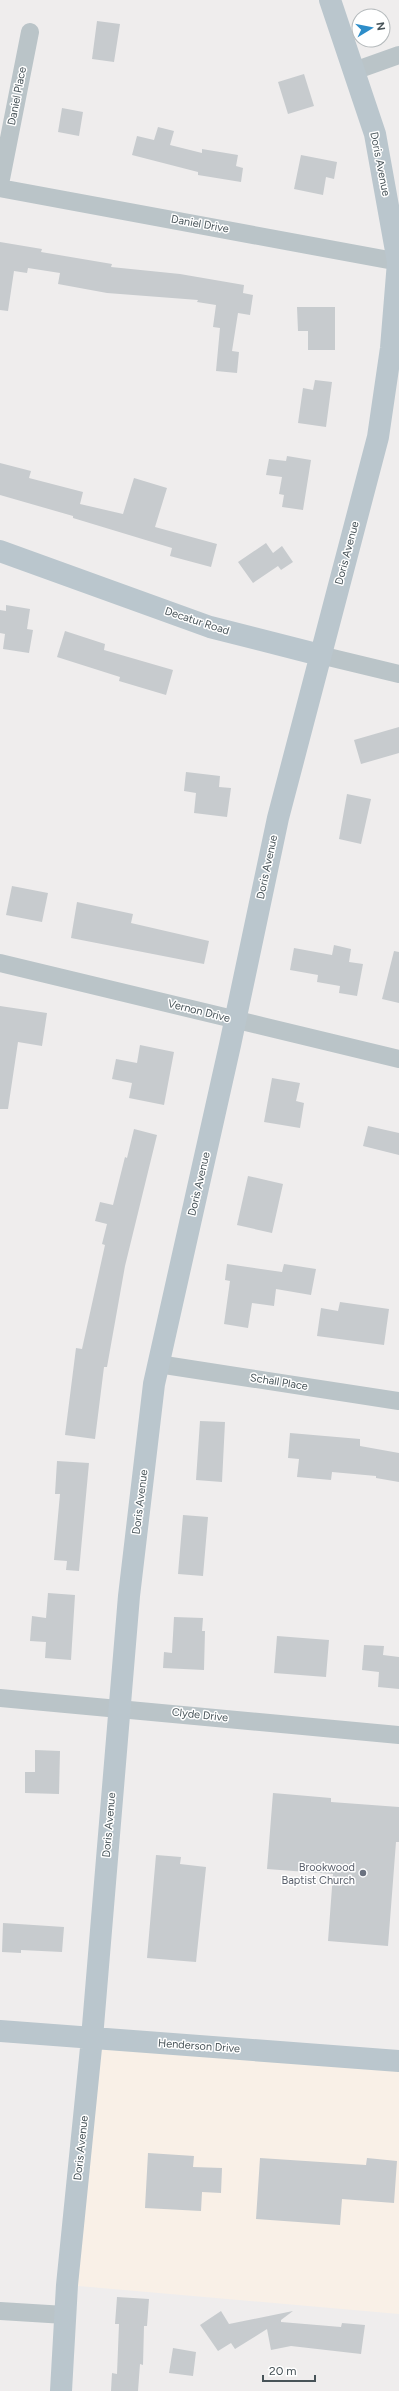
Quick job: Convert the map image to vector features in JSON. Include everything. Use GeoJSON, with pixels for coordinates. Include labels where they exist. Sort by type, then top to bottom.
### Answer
{"type":"FeatureCollection","features":[{"type":"Feature","properties":{"kind":"street","name":"Doris Avenue"},"geometry":{"type":"LineString","coordinates":[[61,2391],[65,2315],[92,2038],[129,1596],[153,1392],[278,818],[378,437],[391,348],[398,262],[375,134],[330,0]]}},
{"type":"Feature","properties":{"kind":"street","name":"Daniel Place"},"geometry":{"type":"LineString","coordinates":[[0,184],[30,32]]}},
{"type":"Feature","properties":{"kind":"street"},"geometry":{"type":"LineString","coordinates":[[354,71],[399,55]]}},
{"type":"Feature","properties":{"kind":"street","name":"Daniel Drive"},"geometry":{"type":"LineString","coordinates":[[0,188],[398,262]]}},
{"type":"Feature","properties":{"kind":"street","name":"Decatur Road"},"geometry":{"type":"LineString","coordinates":[[0,551],[210,627],[399,674]]}},
{"type":"Feature","properties":{"kind":"street","name":"Vernon Drive"},"geometry":{"type":"LineString","coordinates":[[0,963],[399,1059]]}},
{"type":"Feature","properties":{"kind":"street","name":"Schall Place"},"geometry":{"type":"LineString","coordinates":[[158,1364],[399,1400]]}},
{"type":"Feature","properties":{"kind":"street","name":"Clyde Drive"},"geometry":{"type":"LineString","coordinates":[[0,1698],[119,1707],[399,1735]]}},
{"type":"Feature","properties":{"kind":"street","name":"Henderson Drive"},"geometry":{"type":"LineString","coordinates":[[0,2031],[399,2061]]}},
{"type":"Feature","properties":{"kind":"street"},"geometry":{"type":"LineString","coordinates":[[0,2311],[65,2315]]}},
{"type":"Feature","properties":{"kind":"shaded area"},"geometry":{"type":"Polygon","coordinates":[[[92,2038],[399,2061],[399,2314],[67,2285],[92,2038]]]}},
{"type":"Feature","properties":{"kind":"building"},"geometry":{"type":"Polygon","coordinates":[[[97,21],[120,24],[114,62],[92,59],[97,21]]]}},
{"type":"Feature","properties":{"kind":"building"},"geometry":{"type":"Polygon","coordinates":[[[304,74],[314,106],[288,114],[278,82],[304,74]]]}},
{"type":"Feature","properties":{"kind":"building"},"geometry":{"type":"Polygon","coordinates":[[[62,108],[83,112],[79,136],[58,132],[62,108]]]}},
{"type":"Feature","properties":{"kind":"building"},"geometry":{"type":"Polygon","coordinates":[[[158,127],[174,131],[170,145],[202,153],[202,149],[238,155],[236,166],[243,168],[241,182],[198,175],[198,172],[132,155],[137,136],[154,140],[158,127]]]}},
{"type":"Feature","properties":{"kind":"building"},"geometry":{"type":"Polygon","coordinates":[[[301,155],[337,162],[334,179],[326,177],[323,195],[294,189],[301,155]]]}},
{"type":"Feature","properties":{"kind":"building"},"geometry":{"type":"Polygon","coordinates":[[[0,242],[42,249],[41,252],[112,264],[111,267],[180,274],[244,285],[243,293],[253,295],[250,315],[238,313],[232,351],[239,352],[237,373],[216,371],[220,328],[213,327],[216,305],[197,302],[198,300],[107,293],[58,284],[60,273],[28,268],[27,273],[14,271],[8,311],[0,310],[0,242]]]}},
{"type":"Feature","properties":{"kind":"building"},"geometry":{"type":"Polygon","coordinates":[[[297,307],[335,307],[335,350],[308,350],[308,331],[298,331],[297,307]]]}},
{"type":"Feature","properties":{"kind":"building"},"geometry":{"type":"Polygon","coordinates":[[[315,380],[332,382],[326,427],[298,423],[303,388],[313,390],[315,380]]]}},
{"type":"Feature","properties":{"kind":"building"},"geometry":{"type":"Polygon","coordinates":[[[287,456],[311,460],[303,510],[282,507],[284,495],[279,494],[282,477],[266,475],[269,459],[286,461],[287,456]]]}},
{"type":"Feature","properties":{"kind":"building"},"geometry":{"type":"Polygon","coordinates":[[[0,463],[31,471],[29,478],[83,492],[80,504],[123,514],[134,478],[167,488],[155,527],[217,544],[211,567],[170,556],[172,548],[73,518],[73,516],[0,495],[0,463]]]}},
{"type":"Feature","properties":{"kind":"building"},"geometry":{"type":"Polygon","coordinates":[[[266,543],[273,553],[282,546],[293,562],[281,570],[278,566],[253,583],[238,562],[266,543]]]}},
{"type":"Feature","properties":{"kind":"building"},"geometry":{"type":"Polygon","coordinates":[[[6,605],[30,609],[27,629],[33,630],[29,653],[3,649],[5,634],[0,633],[0,610],[6,611],[6,605]]]}},
{"type":"Feature","properties":{"kind":"building"},"geometry":{"type":"Polygon","coordinates":[[[65,631],[105,644],[104,650],[173,670],[166,695],[119,681],[120,677],[57,657],[65,631]]]}},
{"type":"Feature","properties":{"kind":"building"},"geometry":{"type":"Polygon","coordinates":[[[399,727],[399,753],[361,764],[354,740],[399,727]]]}},
{"type":"Feature","properties":{"kind":"building"},"geometry":{"type":"Polygon","coordinates":[[[186,772],[220,776],[219,787],[231,788],[227,817],[194,813],[196,793],[184,791],[186,772]]]}},
{"type":"Feature","properties":{"kind":"building"},"geometry":{"type":"Polygon","coordinates":[[[347,794],[371,799],[361,844],[339,839],[347,794]]]}},
{"type":"Feature","properties":{"kind":"building"},"geometry":{"type":"Polygon","coordinates":[[[12,886],[48,893],[42,922],[6,915],[12,886]]]}},
{"type":"Feature","properties":{"kind":"building"},"geometry":{"type":"Polygon","coordinates":[[[77,902],[133,914],[131,923],[209,941],[204,964],[71,938],[77,902]]]}},
{"type":"Feature","properties":{"kind":"building"},"geometry":{"type":"Polygon","coordinates":[[[334,945],[351,949],[349,962],[363,964],[357,996],[339,993],[340,986],[317,982],[318,975],[290,970],[294,948],[332,955],[334,945]]]}},
{"type":"Feature","properties":{"kind":"building"},"geometry":{"type":"Polygon","coordinates":[[[394,951],[399,952],[399,1003],[382,999],[394,951]]]}},
{"type":"Feature","properties":{"kind":"building"},"geometry":{"type":"Polygon","coordinates":[[[0,1006],[47,1013],[42,1046],[18,1042],[8,1109],[0,1109],[0,1006]]]}},
{"type":"Feature","properties":{"kind":"building"},"geometry":{"type":"Polygon","coordinates":[[[140,1045],[174,1052],[164,1105],[129,1098],[132,1083],[112,1079],[116,1059],[137,1063],[140,1045]]]}},
{"type":"Feature","properties":{"kind":"building"},"geometry":{"type":"Polygon","coordinates":[[[272,1078],[300,1083],[296,1101],[304,1103],[300,1128],[264,1122],[272,1078]]]}},
{"type":"Feature","properties":{"kind":"building"},"geometry":{"type":"Polygon","coordinates":[[[368,1126],[399,1133],[399,1155],[363,1146],[368,1126]]]}},
{"type":"Feature","properties":{"kind":"building"},"geometry":{"type":"Polygon","coordinates":[[[134,1129],[157,1135],[125,1266],[107,1367],[104,1367],[95,1439],[65,1435],[76,1348],[82,1349],[105,1245],[102,1244],[107,1224],[95,1221],[100,1202],[113,1205],[125,1157],[127,1158],[134,1129]]]}},
{"type":"Feature","properties":{"kind":"building"},"geometry":{"type":"Polygon","coordinates":[[[248,1176],[283,1184],[272,1233],[237,1225],[248,1176]]]}},
{"type":"Feature","properties":{"kind":"building"},"geometry":{"type":"Polygon","coordinates":[[[227,1264],[282,1272],[284,1264],[316,1269],[311,1295],[276,1289],[274,1306],[252,1303],[248,1328],[224,1324],[230,1281],[225,1280],[227,1264]]]}},
{"type":"Feature","properties":{"kind":"building"},"geometry":{"type":"Polygon","coordinates":[[[340,1302],[389,1309],[384,1345],[317,1336],[321,1308],[338,1311],[340,1302]]]}},
{"type":"Feature","properties":{"kind":"building"},"geometry":{"type":"Polygon","coordinates":[[[200,1421],[225,1422],[222,1482],[196,1480],[200,1421]]]}},
{"type":"Feature","properties":{"kind":"building"},"geometry":{"type":"Polygon","coordinates":[[[290,1433],[360,1439],[360,1446],[399,1453],[399,1482],[376,1478],[376,1476],[332,1472],[331,1480],[297,1477],[299,1459],[288,1458],[290,1433]]]}},
{"type":"Feature","properties":{"kind":"building"},"geometry":{"type":"Polygon","coordinates":[[[57,1461],[89,1463],[79,1571],[66,1570],[67,1561],[54,1560],[60,1494],[55,1494],[57,1461]]]}},
{"type":"Feature","properties":{"kind":"building"},"geometry":{"type":"Polygon","coordinates":[[[183,1515],[208,1517],[203,1576],[178,1574],[183,1515]]]}},
{"type":"Feature","properties":{"kind":"building"},"geometry":{"type":"Polygon","coordinates":[[[48,1593],[75,1595],[71,1660],[45,1658],[46,1642],[30,1641],[32,1616],[46,1618],[48,1593]]]}},
{"type":"Feature","properties":{"kind":"building"},"geometry":{"type":"Polygon","coordinates":[[[174,1617],[203,1618],[202,1631],[205,1631],[204,1670],[163,1668],[164,1652],[172,1653],[174,1617]]]}},
{"type":"Feature","properties":{"kind":"building"},"geometry":{"type":"Polygon","coordinates":[[[277,1636],[329,1640],[326,1677],[274,1673],[277,1636]]]}},
{"type":"Feature","properties":{"kind":"building"},"geometry":{"type":"Polygon","coordinates":[[[364,1645],[384,1646],[383,1655],[399,1657],[399,1689],[378,1687],[379,1672],[362,1670],[364,1645]]]}},
{"type":"Feature","properties":{"kind":"building"},"geometry":{"type":"Polygon","coordinates":[[[35,1750],[60,1751],[59,1794],[25,1793],[25,1772],[35,1772],[35,1750]]]}},
{"type":"Feature","properties":{"kind":"building"},"geometry":{"type":"Polygon","coordinates":[[[273,1793],[331,1798],[331,1802],[399,1807],[399,1842],[396,1842],[388,1946],[328,1941],[333,1874],[267,1869],[273,1793]]]}},
{"type":"Feature","properties":{"kind":"building"},"geometry":{"type":"Polygon","coordinates":[[[156,1855],[181,1857],[180,1864],[206,1867],[196,1962],[147,1958],[156,1855]]]}},
{"type":"Feature","properties":{"kind":"building"},"geometry":{"type":"Polygon","coordinates":[[[3,1923],[64,1927],[62,1952],[21,1950],[21,1953],[2,1952],[3,1923]]]}},
{"type":"Feature","properties":{"kind":"building"},"geometry":{"type":"Polygon","coordinates":[[[148,2153],[194,2156],[193,2167],[222,2168],[221,2193],[202,2192],[201,2211],[145,2208],[148,2153]]]}},
{"type":"Feature","properties":{"kind":"building"},"geometry":{"type":"Polygon","coordinates":[[[260,2158],[366,2165],[367,2158],[397,2161],[394,2203],[342,2199],[340,2225],[256,2219],[260,2158]]]}},
{"type":"Feature","properties":{"kind":"building"},"geometry":{"type":"Polygon","coordinates":[[[117,2297],[149,2299],[147,2326],[144,2326],[143,2365],[140,2364],[138,2391],[111,2391],[112,2373],[117,2374],[119,2324],[115,2324],[117,2297]]]}},
{"type":"Feature","properties":{"kind":"building"},"geometry":{"type":"Polygon","coordinates":[[[221,2311],[229,2324],[293,2311],[281,2320],[281,2322],[341,2327],[342,2323],[365,2325],[361,2354],[291,2346],[271,2350],[267,2329],[235,2349],[231,2343],[218,2351],[200,2325],[221,2311]]]}},
{"type":"Feature","properties":{"kind":"building"},"geometry":{"type":"Polygon","coordinates":[[[173,2348],[196,2352],[193,2376],[169,2373],[173,2348]]]}},
{"type":"Feature","properties":{"kind":"place","name":"Brookwood Baptist Church"},"geometry":{"type":"Point","coordinates":[363,1873]}}]}
